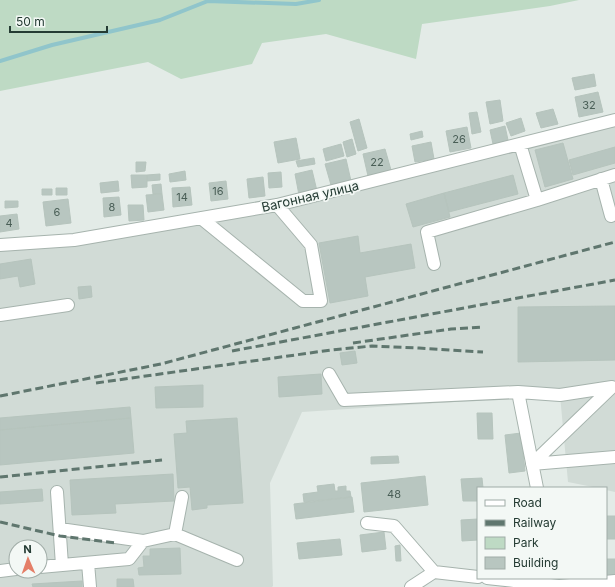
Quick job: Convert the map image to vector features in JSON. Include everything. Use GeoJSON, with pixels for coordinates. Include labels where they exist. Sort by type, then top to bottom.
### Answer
{"type":"FeatureCollection","features":[{"type":"Feature","properties":{"kind":"street","name":"Вагонная улица"},"geometry":{"type":"LineString","coordinates":[[0,245],[74,240],[277,205],[615,120]]}},
{"type":"Feature","properties":{"kind":"street"},"geometry":{"type":"LineString","coordinates":[[520,144],[537,200]]}},
{"type":"Feature","properties":{"kind":"street"},"geometry":{"type":"LineString","coordinates":[[434,264],[427,232],[537,200],[615,175]]}},
{"type":"Feature","properties":{"kind":"street"},"geometry":{"type":"LineString","coordinates":[[601,179],[611,216]]}},
{"type":"Feature","properties":{"kind":"street"},"geometry":{"type":"LineString","coordinates":[[201,218],[303,301],[321,301],[311,245],[277,205]]}},
{"type":"Feature","properties":{"kind":"street"},"geometry":{"type":"LineString","coordinates":[[0,315],[68,305]]}},
{"type":"Feature","properties":{"kind":"street"},"geometry":{"type":"LineString","coordinates":[[329,374],[344,400],[518,392],[560,395],[612,387],[532,464]]}},
{"type":"Feature","properties":{"kind":"street"},"geometry":{"type":"LineString","coordinates":[[518,392],[537,487]]}},
{"type":"Feature","properties":{"kind":"street"},"geometry":{"type":"LineString","coordinates":[[532,464],[615,457]]}},
{"type":"Feature","properties":{"kind":"street"},"geometry":{"type":"LineString","coordinates":[[57,492],[62,565]]}},
{"type":"Feature","properties":{"kind":"street"},"geometry":{"type":"LineString","coordinates":[[175,534],[182,496]]}},
{"type":"Feature","properties":{"kind":"street"},"geometry":{"type":"LineString","coordinates":[[367,523],[394,526],[434,572]]}},
{"type":"Feature","properties":{"kind":"street"},"geometry":{"type":"LineString","coordinates":[[60,529],[143,541],[175,534],[237,560]]}},
{"type":"Feature","properties":{"kind":"street"},"geometry":{"type":"LineString","coordinates":[[48,566],[129,559],[143,541]]}},
{"type":"Feature","properties":{"kind":"street"},"geometry":{"type":"LineString","coordinates":[[88,563],[90,587]]}},
{"type":"Feature","properties":{"kind":"street"},"geometry":{"type":"LineString","coordinates":[[411,587],[434,572],[477,577]]}},
{"type":"Feature","properties":{"kind":"street"},"geometry":{"type":"LineString","coordinates":[[495,579],[559,586],[615,581]]}},
{"type":"Feature","properties":{"kind":"shaded area"},"geometry":{"type":"Polygon","coordinates":[[[615,120],[615,492],[607,490],[607,487],[593,487],[568,482],[560,395],[302,412],[270,483],[272,587],[0,587],[0,246],[278,205],[615,120]]]}},
{"type":"Feature","properties":{"kind":"green space"},"geometry":{"type":"Polygon","coordinates":[[[0,0],[579,0],[550,6],[422,24],[416,59],[326,34],[262,43],[252,64],[181,79],[148,62],[0,91],[0,0]]]}},
{"type":"Feature","properties":{"kind":"building"},"geometry":{"type":"Polygon","coordinates":[[[594,74],[596,86],[575,90],[572,78],[594,74]]]}},
{"type":"Feature","properties":{"kind":"building"},"geometry":{"type":"Polygon","coordinates":[[[598,92],[603,112],[579,117],[575,97],[598,92]]]}},
{"type":"Feature","properties":{"kind":"building"},"geometry":{"type":"Polygon","coordinates":[[[500,100],[503,121],[490,124],[486,102],[500,100]]]}},
{"type":"Feature","properties":{"kind":"building"},"geometry":{"type":"Polygon","coordinates":[[[553,109],[558,124],[541,128],[536,113],[553,109]]]}},
{"type":"Feature","properties":{"kind":"building"},"geometry":{"type":"Polygon","coordinates":[[[477,112],[481,132],[472,134],[469,113],[477,112]]]}},
{"type":"Feature","properties":{"kind":"building"},"geometry":{"type":"Polygon","coordinates":[[[521,118],[525,131],[511,136],[506,123],[521,118]]]}},
{"type":"Feature","properties":{"kind":"building"},"geometry":{"type":"Polygon","coordinates":[[[359,119],[367,148],[358,151],[350,122],[359,119]]]}},
{"type":"Feature","properties":{"kind":"building"},"geometry":{"type":"Polygon","coordinates":[[[505,126],[508,140],[493,144],[490,130],[505,126]]]}},
{"type":"Feature","properties":{"kind":"building"},"geometry":{"type":"Polygon","coordinates":[[[467,127],[471,148],[450,152],[446,131],[467,127]]]}},
{"type":"Feature","properties":{"kind":"building"},"geometry":{"type":"Polygon","coordinates":[[[422,131],[423,137],[411,140],[410,134],[422,131]]]}},
{"type":"Feature","properties":{"kind":"building"},"geometry":{"type":"Polygon","coordinates":[[[296,138],[300,159],[278,163],[274,142],[296,138]]]}},
{"type":"Feature","properties":{"kind":"building"},"geometry":{"type":"Polygon","coordinates":[[[352,139],[356,154],[347,157],[343,142],[352,139]]]}},
{"type":"Feature","properties":{"kind":"building"},"geometry":{"type":"Polygon","coordinates":[[[431,142],[434,159],[415,162],[412,146],[431,142]]]}},
{"type":"Feature","properties":{"kind":"building"},"geometry":{"type":"Polygon","coordinates":[[[563,143],[573,179],[545,187],[535,150],[563,143]]]}},
{"type":"Feature","properties":{"kind":"building"},"geometry":{"type":"Polygon","coordinates":[[[341,144],[344,156],[326,161],[323,149],[341,144]]]}},
{"type":"Feature","properties":{"kind":"building"},"geometry":{"type":"Polygon","coordinates":[[[615,147],[615,163],[573,175],[569,160],[615,147]]]}},
{"type":"Feature","properties":{"kind":"building"},"geometry":{"type":"Polygon","coordinates":[[[385,149],[391,170],[368,176],[363,154],[385,149]]]}},
{"type":"Feature","properties":{"kind":"building"},"geometry":{"type":"Polygon","coordinates":[[[314,158],[315,164],[298,167],[296,161],[314,158]]]}},
{"type":"Feature","properties":{"kind":"building"},"geometry":{"type":"Polygon","coordinates":[[[346,159],[351,181],[331,185],[325,164],[346,159]]]}},
{"type":"Feature","properties":{"kind":"building"},"geometry":{"type":"Polygon","coordinates":[[[136,162],[146,162],[145,171],[136,172],[136,162]]]}},
{"type":"Feature","properties":{"kind":"building"},"geometry":{"type":"Polygon","coordinates":[[[312,170],[317,191],[299,195],[295,174],[312,170]]]}},
{"type":"Feature","properties":{"kind":"building"},"geometry":{"type":"Polygon","coordinates":[[[185,171],[186,180],[170,182],[169,174],[185,171]]]}},
{"type":"Feature","properties":{"kind":"building"},"geometry":{"type":"Polygon","coordinates":[[[281,172],[282,187],[269,188],[268,173],[281,172]]]}},
{"type":"Feature","properties":{"kind":"building"},"geometry":{"type":"Polygon","coordinates":[[[160,174],[160,180],[147,181],[147,175],[160,174]]]}},
{"type":"Feature","properties":{"kind":"building"},"geometry":{"type":"Polygon","coordinates":[[[131,175],[147,175],[147,187],[132,188],[131,175]]]}},
{"type":"Feature","properties":{"kind":"building"},"geometry":{"type":"Polygon","coordinates":[[[513,175],[518,194],[449,212],[444,193],[513,175]]]}},
{"type":"Feature","properties":{"kind":"building"},"geometry":{"type":"Polygon","coordinates":[[[263,177],[265,196],[249,198],[247,179],[263,177]]]}},
{"type":"Feature","properties":{"kind":"building"},"geometry":{"type":"Polygon","coordinates":[[[118,181],[119,191],[101,193],[100,183],[118,181]]]}},
{"type":"Feature","properties":{"kind":"building"},"geometry":{"type":"Polygon","coordinates":[[[226,181],[228,199],[211,201],[209,183],[226,181]]]}},
{"type":"Feature","properties":{"kind":"building"},"geometry":{"type":"Polygon","coordinates":[[[161,184],[162,194],[153,194],[152,185],[161,184]]]}},
{"type":"Feature","properties":{"kind":"building"},"geometry":{"type":"Polygon","coordinates":[[[190,187],[192,205],[173,207],[172,188],[190,187]]]}},
{"type":"Feature","properties":{"kind":"building"},"geometry":{"type":"Polygon","coordinates":[[[56,188],[67,188],[67,195],[56,195],[56,188]]]}},
{"type":"Feature","properties":{"kind":"building"},"geometry":{"type":"Polygon","coordinates":[[[42,189],[52,189],[52,195],[42,195],[42,189]]]}},
{"type":"Feature","properties":{"kind":"building"},"geometry":{"type":"Polygon","coordinates":[[[444,193],[450,217],[413,227],[406,204],[444,193]]]}},
{"type":"Feature","properties":{"kind":"building"},"geometry":{"type":"Polygon","coordinates":[[[162,194],[164,210],[148,212],[146,195],[162,194]]]}},
{"type":"Feature","properties":{"kind":"building"},"geometry":{"type":"Polygon","coordinates":[[[119,197],[121,215],[104,217],[103,198],[119,197]]]}},
{"type":"Feature","properties":{"kind":"building"},"geometry":{"type":"Polygon","coordinates":[[[68,199],[71,223],[46,226],[43,202],[68,199]]]}},
{"type":"Feature","properties":{"kind":"building"},"geometry":{"type":"Polygon","coordinates":[[[5,201],[18,201],[18,207],[5,208],[5,201]]]}},
{"type":"Feature","properties":{"kind":"building"},"geometry":{"type":"Polygon","coordinates":[[[128,205],[143,205],[144,220],[129,221],[128,205]]]}},
{"type":"Feature","properties":{"kind":"building"},"geometry":{"type":"Polygon","coordinates":[[[17,214],[19,229],[0,232],[0,216],[17,214]]]}},
{"type":"Feature","properties":{"kind":"building"},"geometry":{"type":"Polygon","coordinates":[[[358,236],[360,253],[411,244],[415,268],[365,277],[368,296],[330,303],[319,243],[358,236]]]}},
{"type":"Feature","properties":{"kind":"building"},"geometry":{"type":"Polygon","coordinates":[[[31,259],[35,284],[20,287],[18,276],[0,279],[0,264],[31,259]]]}},
{"type":"Feature","properties":{"kind":"building"},"geometry":{"type":"Polygon","coordinates":[[[91,286],[92,297],[79,299],[78,287],[91,286]]]}},
{"type":"Feature","properties":{"kind":"building"},"geometry":{"type":"Polygon","coordinates":[[[615,306],[615,360],[518,362],[518,307],[615,306]]]}},
{"type":"Feature","properties":{"kind":"building"},"geometry":{"type":"Polygon","coordinates":[[[355,351],[357,363],[342,365],[340,353],[355,351]]]}},
{"type":"Feature","properties":{"kind":"building"},"geometry":{"type":"Polygon","coordinates":[[[321,374],[322,394],[279,397],[278,377],[321,374]]]}},
{"type":"Feature","properties":{"kind":"building"},"geometry":{"type":"Polygon","coordinates":[[[203,385],[203,407],[156,408],[155,387],[203,385]]]}},
{"type":"Feature","properties":{"kind":"building"},"geometry":{"type":"Polygon","coordinates":[[[130,407],[131,418],[0,430],[0,418],[130,407]]]}},
{"type":"Feature","properties":{"kind":"building"},"geometry":{"type":"Polygon","coordinates":[[[477,413],[492,413],[493,439],[478,439],[477,413]]]}},
{"type":"Feature","properties":{"kind":"building"},"geometry":{"type":"Polygon","coordinates":[[[131,418],[134,453],[0,465],[0,430],[131,418]]]}},
{"type":"Feature","properties":{"kind":"building"},"geometry":{"type":"Polygon","coordinates":[[[237,418],[243,503],[207,505],[207,508],[192,510],[190,487],[178,488],[174,434],[187,433],[186,421],[237,418]]]}},
{"type":"Feature","properties":{"kind":"building"},"geometry":{"type":"Polygon","coordinates":[[[521,433],[525,471],[509,473],[505,435],[521,433]]]}},
{"type":"Feature","properties":{"kind":"building"},"geometry":{"type":"Polygon","coordinates":[[[398,456],[399,463],[371,464],[371,457],[398,456]]]}},
{"type":"Feature","properties":{"kind":"building"},"geometry":{"type":"Polygon","coordinates":[[[173,474],[174,501],[115,504],[116,513],[72,515],[70,480],[173,474]]]}},
{"type":"Feature","properties":{"kind":"building"},"geometry":{"type":"Polygon","coordinates":[[[425,476],[428,505],[364,512],[361,483],[425,476]]]}},
{"type":"Feature","properties":{"kind":"building"},"geometry":{"type":"Polygon","coordinates":[[[482,478],[483,487],[477,487],[477,501],[463,501],[461,479],[482,478]]]}},
{"type":"Feature","properties":{"kind":"building"},"geometry":{"type":"Polygon","coordinates":[[[334,484],[335,491],[338,491],[338,487],[346,486],[346,491],[350,491],[351,497],[304,502],[303,494],[318,492],[317,486],[334,484]]]}},
{"type":"Feature","properties":{"kind":"building"},"geometry":{"type":"Polygon","coordinates":[[[42,489],[43,501],[0,504],[0,492],[42,489]]]}},
{"type":"Feature","properties":{"kind":"building"},"geometry":{"type":"Polygon","coordinates":[[[352,497],[354,512],[296,519],[294,504],[352,497]]]}},
{"type":"Feature","properties":{"kind":"building"},"geometry":{"type":"Polygon","coordinates":[[[607,516],[615,516],[615,539],[607,539],[607,516]]]}},
{"type":"Feature","properties":{"kind":"building"},"geometry":{"type":"Polygon","coordinates":[[[477,519],[477,540],[462,541],[461,520],[477,519]]]}},
{"type":"Feature","properties":{"kind":"building"},"geometry":{"type":"Polygon","coordinates":[[[384,532],[386,549],[362,552],[360,535],[384,532]]]}},
{"type":"Feature","properties":{"kind":"building"},"geometry":{"type":"Polygon","coordinates":[[[340,539],[342,555],[299,559],[297,543],[340,539]]]}},
{"type":"Feature","properties":{"kind":"building"},"geometry":{"type":"Polygon","coordinates":[[[400,545],[401,561],[396,561],[395,546],[400,545]]]}},
{"type":"Feature","properties":{"kind":"building"},"geometry":{"type":"Polygon","coordinates":[[[180,548],[181,574],[139,575],[138,568],[144,567],[143,556],[150,556],[150,549],[180,548]]]}},
{"type":"Feature","properties":{"kind":"building"},"geometry":{"type":"Polygon","coordinates":[[[607,559],[615,559],[615,578],[607,579],[607,559]]]}},
{"type":"Feature","properties":{"kind":"building"},"geometry":{"type":"Polygon","coordinates":[[[117,579],[133,579],[134,587],[117,587],[117,579]]]}},
{"type":"Feature","properties":{"kind":"building"},"geometry":{"type":"Polygon","coordinates":[[[562,579],[602,579],[562,582],[562,579]]]}},
{"type":"Feature","properties":{"kind":"building"},"geometry":{"type":"Polygon","coordinates":[[[82,581],[82,587],[33,587],[32,584],[82,581]]]}},
{"type":"Feature","properties":{"kind":"waterway"},"geometry":{"type":"LineString","coordinates":[[0,61],[52,45],[160,20],[208,1],[296,4],[319,0]]}},
{"type":"Feature","properties":{"kind":"railway"},"geometry":{"type":"LineString","coordinates":[[0,396],[161,364],[615,242]]}},
{"type":"Feature","properties":{"kind":"railway"},"geometry":{"type":"LineString","coordinates":[[232,351],[615,280]]}},
{"type":"Feature","properties":{"kind":"railway"},"geometry":{"type":"LineString","coordinates":[[353,343],[451,329],[482,327]]}},
{"type":"Feature","properties":{"kind":"railway"},"geometry":{"type":"LineString","coordinates":[[96,383],[331,350],[372,346],[483,352]]}},
{"type":"Feature","properties":{"kind":"railway"},"geometry":{"type":"LineString","coordinates":[[0,477],[162,460]]}},
{"type":"Feature","properties":{"kind":"railway"},"geometry":{"type":"LineString","coordinates":[[0,522],[60,536],[116,543]]}}]}
